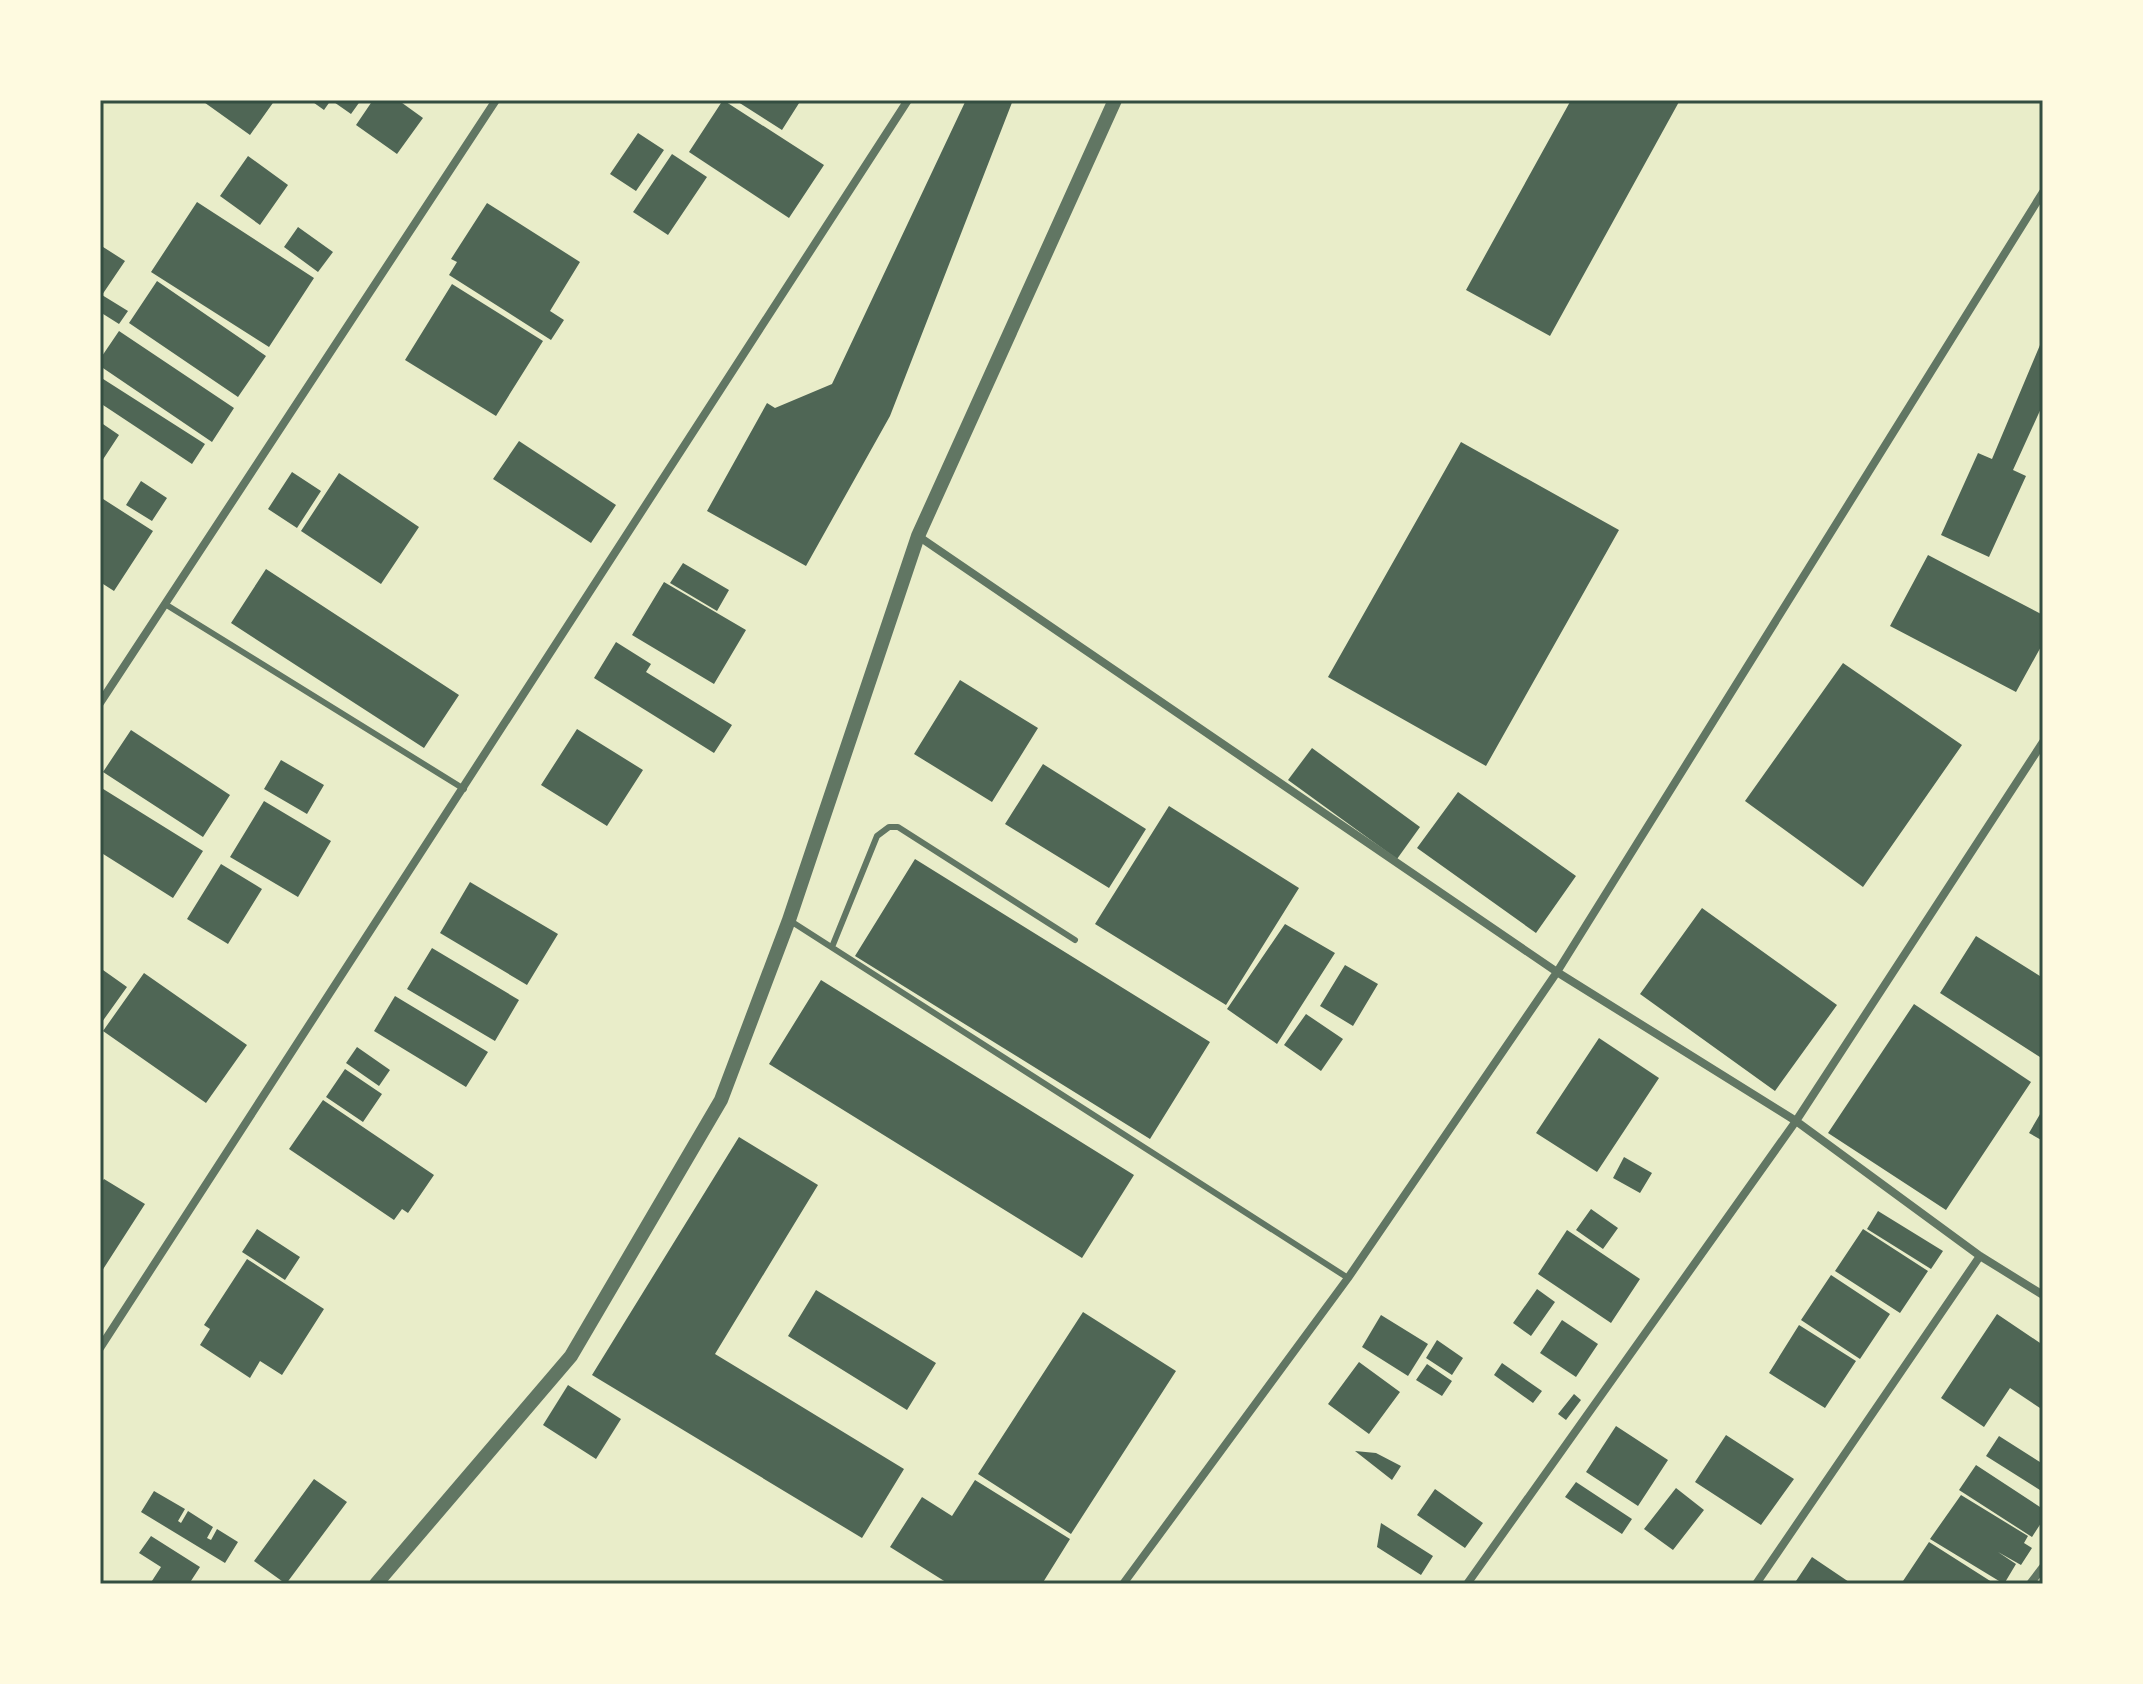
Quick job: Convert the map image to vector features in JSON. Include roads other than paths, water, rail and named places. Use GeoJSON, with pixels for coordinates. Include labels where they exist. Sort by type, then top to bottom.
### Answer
{"type":"FeatureCollection","features":[{"type":"Feature","properties":{"kind":"street"},"geometry":{"type":"LineString","coordinates":[[100,703],[496,100]]}},
{"type":"Feature","properties":{"kind":"street"},"geometry":{"type":"LineString","coordinates":[[100,1348],[908,100]]}},
{"type":"Feature","properties":{"kind":"street"},"geometry":{"type":"LineString","coordinates":[[376,1584],[571,1356],[721,1100],[789,920],[918,536],[1115,100]]}},
{"type":"Feature","properties":{"kind":"street"},"geometry":{"type":"LineString","coordinates":[[1123,1584],[1348,1278],[1557,972],[2043,192]]}},
{"type":"Feature","properties":{"kind":"street"},"geometry":{"type":"LineString","coordinates":[[918,536],[1557,972],[1796,1121],[1980,1256],[2043,1295]]}},
{"type":"Feature","properties":{"kind":"street"},"geometry":{"type":"LineString","coordinates":[[1467,1584],[1796,1121],[2043,742]]}},
{"type":"Feature","properties":{"kind":"street"},"geometry":{"type":"LineString","coordinates":[[1756,1584],[1980,1256]]}},
{"type":"Feature","properties":{"kind":"street"},"geometry":{"type":"LineString","coordinates":[[2030,1584],[2043,1567]]}},
{"type":"Feature","properties":{"kind":"lane"},"geometry":{"type":"LineString","coordinates":[[165,604],[464,789]]}},
{"type":"Feature","properties":{"kind":"lane"},"geometry":{"type":"LineString","coordinates":[[832,947],[877,836],[889,827],[898,827],[1075,940]]}},
{"type":"Feature","properties":{"kind":"lane"},"geometry":{"type":"LineString","coordinates":[[789,920],[1348,1278]]}}]}
